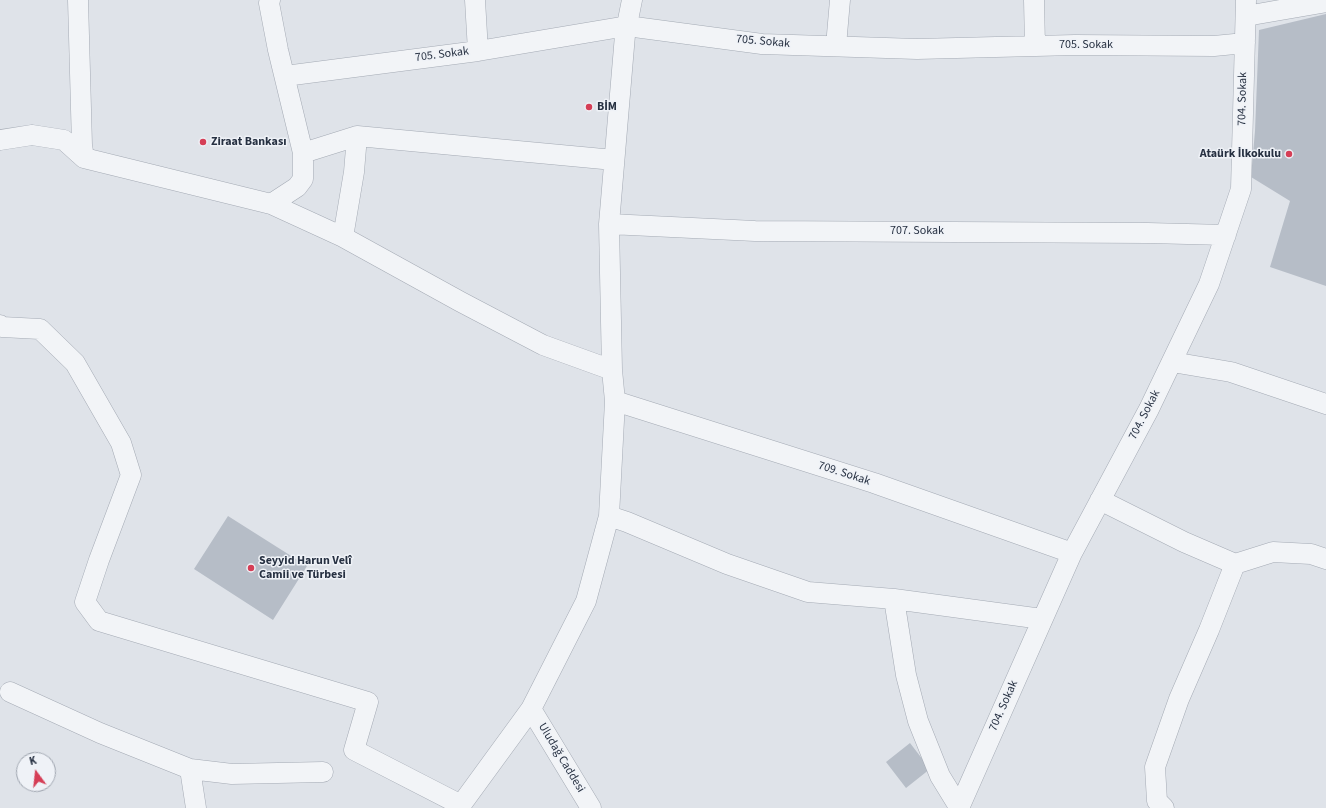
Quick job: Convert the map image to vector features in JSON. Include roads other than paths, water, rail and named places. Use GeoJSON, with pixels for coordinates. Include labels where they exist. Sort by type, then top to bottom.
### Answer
{"type":"FeatureCollection","features":[{"type":"Feature","properties":{"kind":"street"},"geometry":{"type":"LineString","coordinates":[[78,0],[82,145],[84,158]]}},
{"type":"Feature","properties":{"kind":"street"},"geometry":{"type":"LineString","coordinates":[[270,0],[269,3],[284,76],[304,153],[303,179],[297,187],[271,204]]}},
{"type":"Feature","properties":{"kind":"street"},"geometry":{"type":"LineString","coordinates":[[475,0],[478,51]]}},
{"type":"Feature","properties":{"kind":"street"},"geometry":{"type":"LineString","coordinates":[[1,331],[40,328],[75,364],[121,443],[131,475],[85,602],[99,621],[368,702],[354,750],[460,807],[531,709],[586,601],[609,516],[615,401],[612,370],[609,224],[625,35],[632,0]]}},
{"type":"Feature","properties":{"kind":"street"},"geometry":{"type":"LineString","coordinates":[[836,46],[840,0]]}},
{"type":"Feature","properties":{"kind":"street"},"geometry":{"type":"LineString","coordinates":[[1034,0],[1035,46]]}},
{"type":"Feature","properties":{"kind":"street"},"geometry":{"type":"LineString","coordinates":[[1246,8],[1326,2]]}},
{"type":"Feature","properties":{"kind":"street","name":"704. Sokak"},"geometry":{"type":"LineString","coordinates":[[959,808],[1072,553],[1149,409],[1209,284],[1241,189],[1246,8]]}},
{"type":"Feature","properties":{"kind":"street","name":"705. Sokak"},"geometry":{"type":"LineString","coordinates":[[284,76],[478,51],[627,26],[762,44],[917,49],[1075,45],[1214,46],[1245,43]]}},
{"type":"Feature","properties":{"kind":"street"},"geometry":{"type":"LineString","coordinates":[[0,140],[32,135],[64,140],[84,158],[271,204],[343,237],[542,345],[612,370]]}},
{"type":"Feature","properties":{"kind":"street"},"geometry":{"type":"LineString","coordinates":[[304,153],[357,136],[614,160]]}},
{"type":"Feature","properties":{"kind":"street"},"geometry":{"type":"LineString","coordinates":[[343,237],[354,172],[357,136]]}},
{"type":"Feature","properties":{"kind":"street","name":"707. Sokak"},"geometry":{"type":"LineString","coordinates":[[609,224],[755,230],[1226,235]]}},
{"type":"Feature","properties":{"kind":"street"},"geometry":{"type":"LineString","coordinates":[[1172,362],[1231,372],[1326,404]]}},
{"type":"Feature","properties":{"kind":"street","name":"709. Sokak"},"geometry":{"type":"LineString","coordinates":[[615,401],[874,484],[1072,553]]}},
{"type":"Feature","properties":{"kind":"street"},"geometry":{"type":"LineString","coordinates":[[1100,500],[1184,542],[1235,564],[1273,552],[1311,554],[1326,559]]}},
{"type":"Feature","properties":{"kind":"street"},"geometry":{"type":"LineString","coordinates":[[609,516],[627,522],[727,564],[808,592],[894,599],[1042,619]]}},
{"type":"Feature","properties":{"kind":"street"},"geometry":{"type":"LineString","coordinates":[[1164,808],[1157,802],[1155,767],[1179,699],[1209,630],[1235,564]]}},
{"type":"Feature","properties":{"kind":"street"},"geometry":{"type":"LineString","coordinates":[[894,599],[906,675],[918,721],[940,776],[959,808]]}},
{"type":"Feature","properties":{"kind":"street"},"geometry":{"type":"LineString","coordinates":[[10,692],[100,733],[190,769],[232,774],[323,772]]}},
{"type":"Feature","properties":{"kind":"street","name":"Uludağ Caddesi"},"geometry":{"type":"LineString","coordinates":[[531,709],[591,808]]}},
{"type":"Feature","properties":{"kind":"street"},"geometry":{"type":"LineString","coordinates":[[190,769],[196,808]]}},
{"type":"Feature","properties":{"kind":"place","name":"BİM"},"geometry":{"type":"Point","coordinates":[589,107]}},
{"type":"Feature","properties":{"kind":"place","name":"Ziraat Bankası"},"geometry":{"type":"Point","coordinates":[203,142]}},
{"type":"Feature","properties":{"kind":"place","name":"Ataürk İlkokulu"},"geometry":{"type":"Point","coordinates":[1289,154]}},
{"type":"Feature","properties":{"kind":"place","name":"Seyyid Harun Velî Camii ve Türbesi"},"geometry":{"type":"Point","coordinates":[251,568]}}]}
